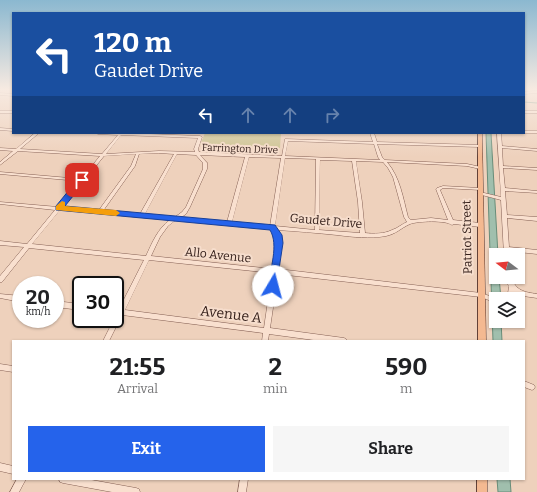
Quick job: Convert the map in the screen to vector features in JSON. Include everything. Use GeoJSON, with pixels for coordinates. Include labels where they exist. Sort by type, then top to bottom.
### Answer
{"type":"FeatureCollection","features":[{"type":"Feature","properties":{"kind":"main road","name":"Patriot Street"},"geometry":{"type":"LineString","coordinates":[[480,134],[482,340]]}},
{"type":"Feature","properties":{"kind":"main road"},"geometry":{"type":"LineString","coordinates":[[482,480],[482,492]]}},
{"type":"Feature","properties":{"kind":"street"},"geometry":{"type":"LineString","coordinates":[[0,112],[12,112]]}},
{"type":"Feature","properties":{"kind":"street"},"geometry":{"type":"LineString","coordinates":[[525,112],[537,112]]}},
{"type":"Feature","properties":{"kind":"street"},"geometry":{"type":"LineString","coordinates":[[0,129],[12,130]]}},
{"type":"Feature","properties":{"kind":"street"},"geometry":{"type":"LineString","coordinates":[[525,132],[537,132]]}},
{"type":"Feature","properties":{"kind":"street"},"geometry":{"type":"LineString","coordinates":[[0,164],[36,134]]}},
{"type":"Feature","properties":{"kind":"street"},"geometry":{"type":"LineString","coordinates":[[0,280],[120,134]]}},
{"type":"Feature","properties":{"kind":"street"},"geometry":{"type":"LineString","coordinates":[[124,300],[148,258],[158,236],[166,225],[184,213],[188,208],[205,169],[205,163],[198,155],[196,149],[200,137],[141,134]]}},
{"type":"Feature","properties":{"kind":"street"},"geometry":{"type":"LineString","coordinates":[[372,134],[380,157],[395,177],[406,217],[410,222]]}},
{"type":"Feature","properties":{"kind":"street"},"geometry":{"type":"LineString","coordinates":[[499,134],[507,248]]}},
{"type":"Feature","properties":{"kind":"street"},"geometry":{"type":"LineString","coordinates":[[265,340],[278,243],[277,235],[272,227],[286,140],[479,146]]}},
{"type":"Feature","properties":{"kind":"street"},"geometry":{"type":"LineString","coordinates":[[501,147],[537,150]]}},
{"type":"Feature","properties":{"kind":"street","name":"Farrington Drive"},"geometry":{"type":"LineString","coordinates":[[0,149],[102,155],[176,153],[283,157],[462,165],[480,168]]}},
{"type":"Feature","properties":{"kind":"street"},"geometry":{"type":"LineString","coordinates":[[100,212],[133,166],[138,153]]}},
{"type":"Feature","properties":{"kind":"street"},"geometry":{"type":"LineString","coordinates":[[142,215],[176,153]]}},
{"type":"Feature","properties":{"kind":"street"},"geometry":{"type":"LineString","coordinates":[[229,223],[247,156]]}},
{"type":"Feature","properties":{"kind":"street"},"geometry":{"type":"LineString","coordinates":[[317,231],[318,159]]}},
{"type":"Feature","properties":{"kind":"street"},"geometry":{"type":"LineString","coordinates":[[354,160],[363,235]]}},
{"type":"Feature","properties":{"kind":"street"},"geometry":{"type":"LineString","coordinates":[[502,167],[537,170]]}},
{"type":"Feature","properties":{"kind":"street"},"geometry":{"type":"LineString","coordinates":[[0,173],[82,180]]}},
{"type":"Feature","properties":{"kind":"street"},"geometry":{"type":"LineString","coordinates":[[452,223],[438,189],[443,187],[481,192],[503,199]]}},
{"type":"Feature","properties":{"kind":"street"},"geometry":{"type":"LineString","coordinates":[[503,190],[537,192]]}},
{"type":"Feature","properties":{"kind":"street","name":"Gaudet Drive"},"geometry":{"type":"LineString","coordinates":[[0,203],[363,235],[393,232],[410,222],[428,220],[480,225]]}},
{"type":"Feature","properties":{"kind":"street"},"geometry":{"type":"LineString","coordinates":[[505,216],[537,219]]}},
{"type":"Feature","properties":{"kind":"street","name":"Allo Avenue"},"geometry":{"type":"LineString","coordinates":[[0,243],[275,271],[481,295],[489,297]]}},
{"type":"Feature","properties":{"kind":"street"},"geometry":{"type":"LineString","coordinates":[[525,252],[537,252]]}},
{"type":"Feature","properties":{"kind":"street"},"geometry":{"type":"LineString","coordinates":[[511,284],[517,292],[537,296]]}},
{"type":"Feature","properties":{"kind":"street"},"geometry":{"type":"LineString","coordinates":[[511,292],[512,287]]}},
{"type":"Feature","properties":{"kind":"street"},"geometry":{"type":"LineString","coordinates":[[0,296],[12,298]]}},
{"type":"Feature","properties":{"kind":"street","name":"Avenue A"},"geometry":{"type":"LineString","coordinates":[[124,313],[336,340]]}},
{"type":"Feature","properties":{"kind":"street"},"geometry":{"type":"LineString","coordinates":[[106,340],[111,328]]}},
{"type":"Feature","properties":{"kind":"street"},"geometry":{"type":"LineString","coordinates":[[0,367],[12,369]]}},
{"type":"Feature","properties":{"kind":"street"},"geometry":{"type":"LineString","coordinates":[[525,384],[532,387]]}},
{"type":"Feature","properties":{"kind":"street"},"geometry":{"type":"LineString","coordinates":[[0,467],[12,470]]}},
{"type":"Feature","properties":{"kind":"street"},"geometry":{"type":"LineString","coordinates":[[14,492],[21,480]]}},
{"type":"Feature","properties":{"kind":"street"},"geometry":{"type":"LineString","coordinates":[[68,480],[131,492]]}},
{"type":"Feature","properties":{"kind":"street"},"geometry":{"type":"LineString","coordinates":[[242,492],[244,480]]}},
{"type":"Feature","properties":{"kind":"shaded area"},"geometry":{"type":"Polygon","coordinates":[[[205,134],[281,134],[280,148],[200,145],[205,134]]]}},
{"type":"Feature","properties":{"kind":"shaded area"},"geometry":{"type":"Polygon","coordinates":[[[486,134],[491,134],[498,248],[490,248],[486,134]]]}},
{"type":"Feature","properties":{"kind":"shaded area"},"geometry":{"type":"Polygon","coordinates":[[[491,284],[500,284],[500,292],[491,292],[491,284]]]}},
{"type":"Feature","properties":{"kind":"shaded area"},"geometry":{"type":"Polygon","coordinates":[[[493,328],[501,328],[502,340],[493,340],[493,328]]]}},
{"type":"Feature","properties":{"kind":"shaded area"},"geometry":{"type":"Polygon","coordinates":[[[497,480],[510,480],[511,492],[498,492],[497,480]]]}},
{"type":"Feature","properties":{"kind":"slow traffic"},"geometry":{"type":"LineString","coordinates":[[62,204],[59,208],[116,213]]}},
{"type":"Feature","properties":{"kind":"route"},"geometry":{"type":"LineString","coordinates":[[82,180],[59,208],[272,227],[277,235],[278,243],[278,254],[273,286]]}}]}
